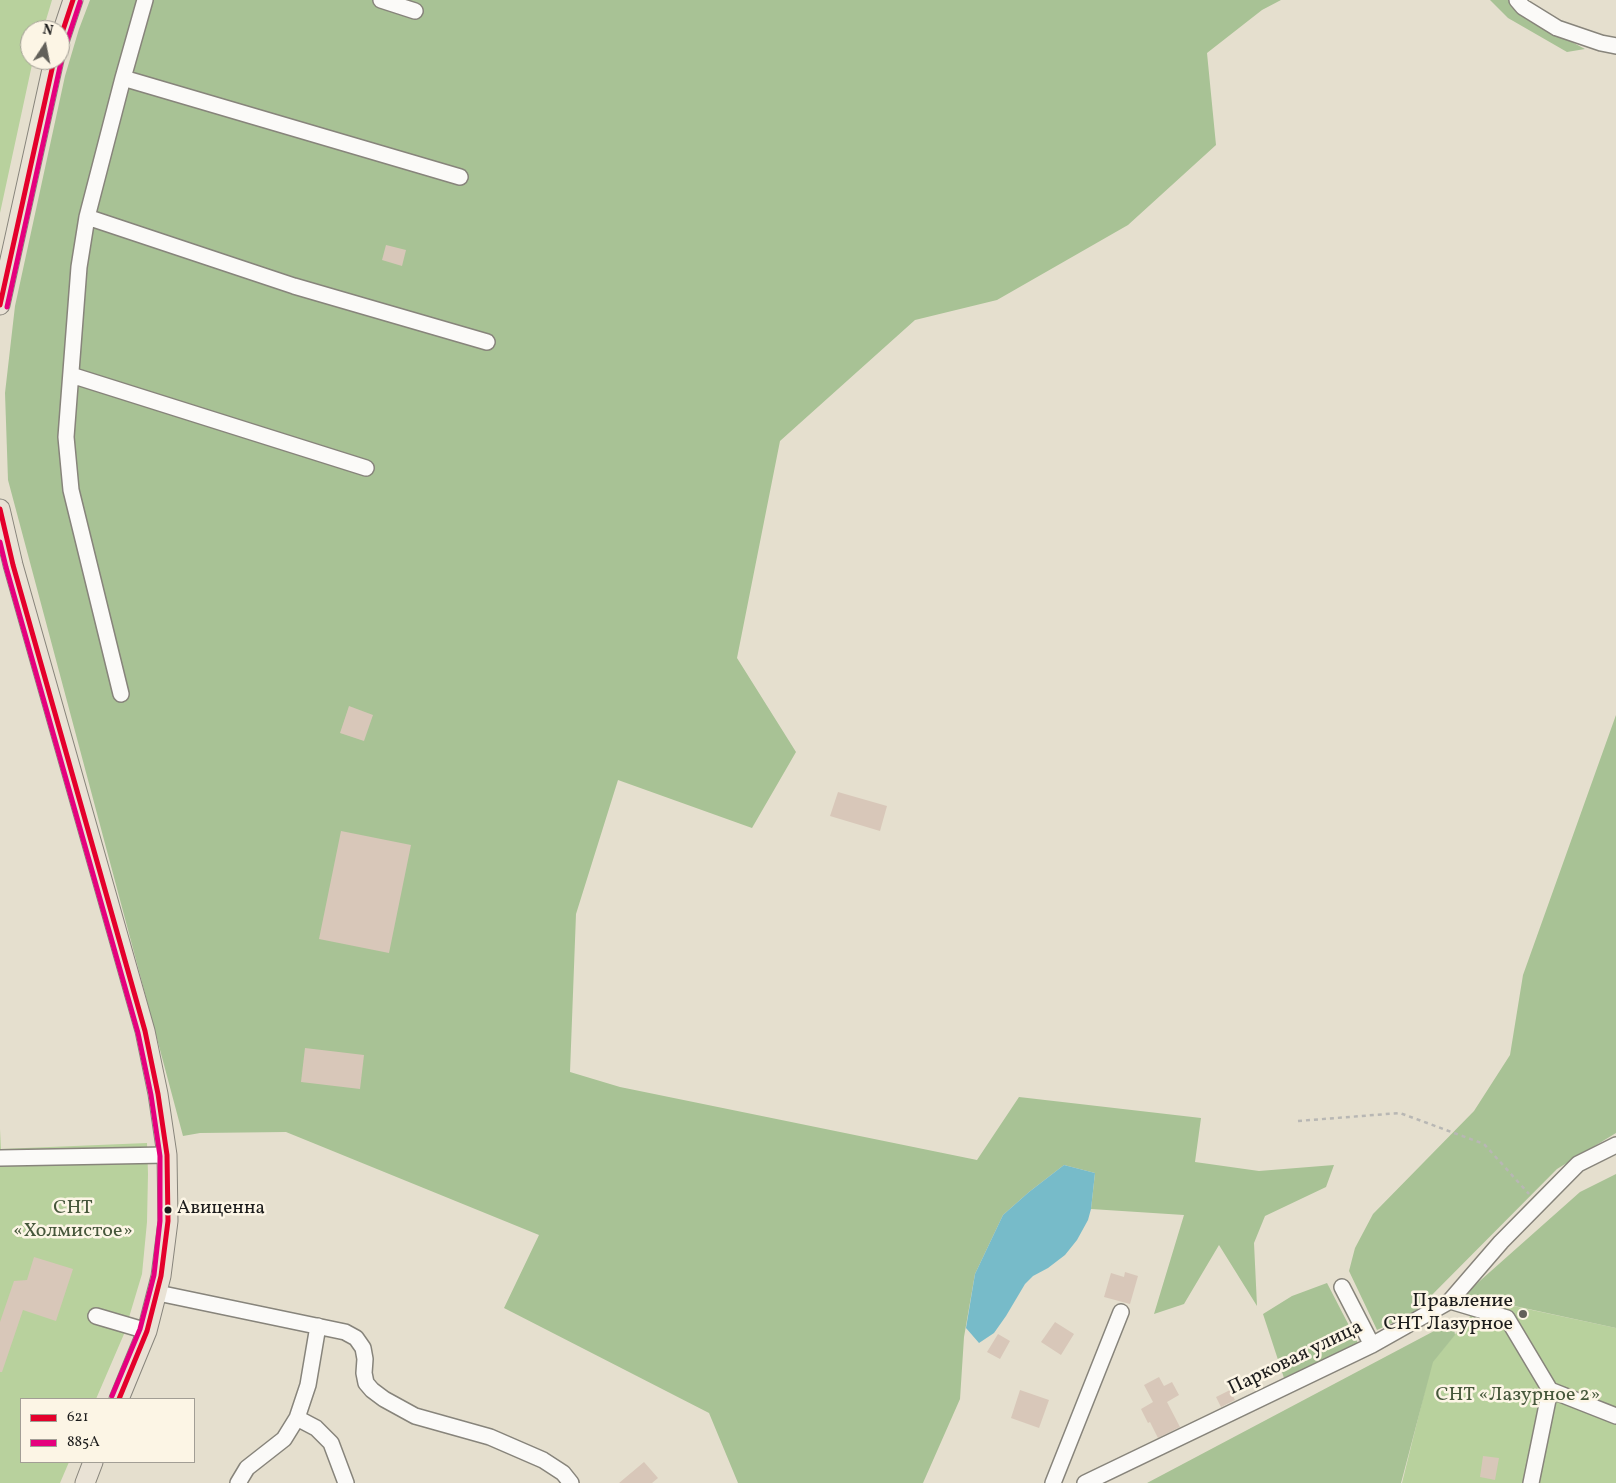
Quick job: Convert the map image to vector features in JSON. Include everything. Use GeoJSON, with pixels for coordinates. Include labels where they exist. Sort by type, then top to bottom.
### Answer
{"type":"FeatureCollection","features":[{"type":"Feature","properties":{"kind":"main road"},"geometry":{"type":"LineString","coordinates":[[66,20],[73,0]]}},
{"type":"Feature","properties":{"kind":"main road"},"geometry":{"type":"LineString","coordinates":[[0,305],[52,70]]}},
{"type":"Feature","properties":{"kind":"main road"},"geometry":{"type":"LineString","coordinates":[[0,509],[7,566],[145,1031],[158,1094],[167,1155],[168,1221],[158,1293],[147,1331],[119,1398]]}},
{"type":"Feature","properties":{"kind":"main road"},"geometry":{"type":"LineString","coordinates":[[84,1483],[93,1463]]}},
{"type":"Feature","properties":{"kind":"street"},"geometry":{"type":"LineString","coordinates":[[121,694],[71,490],[66,437],[79,267],[87,217],[145,0]]}},
{"type":"Feature","properties":{"kind":"street"},"geometry":{"type":"LineString","coordinates":[[381,0],[415,11]]}},
{"type":"Feature","properties":{"kind":"street"},"geometry":{"type":"LineString","coordinates":[[1517,0],[1523,7],[1557,28],[1601,43],[1616,46]]}},
{"type":"Feature","properties":{"kind":"street"},"geometry":{"type":"LineString","coordinates":[[123,78],[460,177]]}},
{"type":"Feature","properties":{"kind":"street"},"geometry":{"type":"LineString","coordinates":[[87,217],[294,286],[486,342]]}},
{"type":"Feature","properties":{"kind":"street"},"geometry":{"type":"LineString","coordinates":[[70,376],[366,468]]}},
{"type":"Feature","properties":{"kind":"street","name":"Парковая улица"},"geometry":{"type":"LineString","coordinates":[[1085,1483],[1372,1345],[1450,1301],[1501,1242],[1578,1164],[1616,1146]]}},
{"type":"Feature","properties":{"kind":"street"},"geometry":{"type":"LineString","coordinates":[[0,1158],[167,1155]]}},
{"type":"Feature","properties":{"kind":"street"},"geometry":{"type":"LineString","coordinates":[[1342,1287],[1372,1345]]}},
{"type":"Feature","properties":{"kind":"street"},"geometry":{"type":"LineString","coordinates":[[158,1293],[345,1332],[356,1338],[363,1348],[366,1383],[384,1399],[415,1416],[490,1437],[543,1460],[563,1473],[571,1483]]}},
{"type":"Feature","properties":{"kind":"street"},"geometry":{"type":"LineString","coordinates":[[1450,1301],[1507,1318],[1550,1390],[1616,1416]]}},
{"type":"Feature","properties":{"kind":"street"},"geometry":{"type":"LineString","coordinates":[[1053,1483],[1121,1312]]}},
{"type":"Feature","properties":{"kind":"street"},"geometry":{"type":"LineString","coordinates":[[96,1316],[147,1331]]}},
{"type":"Feature","properties":{"kind":"street"},"geometry":{"type":"LineString","coordinates":[[238,1483],[247,1468],[284,1438],[297,1418],[308,1385],[318,1326]]}},
{"type":"Feature","properties":{"kind":"street"},"geometry":{"type":"LineString","coordinates":[[1531,1483],[1550,1390]]}},
{"type":"Feature","properties":{"kind":"street"},"geometry":{"type":"LineString","coordinates":[[297,1418],[316,1428],[330,1443],[346,1483]]}},
{"type":"Feature","properties":{"kind":"path"},"geometry":{"type":"LineString","coordinates":[[1298,1121],[1400,1113],[1484,1144],[1538,1204]]}},
{"type":"Feature","properties":{"kind":"green space"},"geometry":{"type":"Polygon","coordinates":[[[0,0],[52,0],[46,20],[20,20],[20,70],[31,70],[0,213],[0,0]]]}},
{"type":"Feature","properties":{"kind":"green space"},"geometry":{"type":"Polygon","coordinates":[[[90,0],[1281,0],[1262,10],[1207,53],[1216,145],[1128,225],[997,300],[915,320],[780,441],[737,658],[796,752],[752,828],[618,780],[576,914],[570,1072],[620,1087],[977,1160],[1019,1097],[1201,1118],[1195,1162],[1259,1171],[1334,1165],[1326,1187],[1265,1216],[1254,1243],[1257,1306],[1219,1245],[1184,1304],[1154,1314],[1184,1215],[1091,1209],[1095,1173],[1064,1165],[1003,1215],[975,1274],[964,1337],[960,1399],[923,1483],[738,1483],[709,1413],[504,1308],[539,1235],[286,1132],[200,1133],[183,1136],[8,480],[5,393],[15,306],[65,76],[67,70],[70,70],[70,59],[90,0]]]}},
{"type":"Feature","properties":{"kind":"green space"},"geometry":{"type":"Polygon","coordinates":[[[1490,0],[1508,0],[1516,12],[1585,49],[1567,52],[1508,18],[1490,0]]]}},
{"type":"Feature","properties":{"kind":"green space"},"geometry":{"type":"Polygon","coordinates":[[[1616,715],[1616,1133],[1557,1169],[1414,1313],[1377,1330],[1349,1271],[1355,1248],[1373,1214],[1474,1111],[1510,1055],[1523,975],[1616,715]]]}},
{"type":"Feature","properties":{"kind":"green space","name":"СНТ «Холмистое»"},"geometry":{"type":"Polygon","coordinates":[[[0,1129],[1,1149],[147,1143],[147,1222],[142,1274],[124,1334],[96,1398],[20,1398],[20,1463],[69,1463],[60,1483],[0,1483],[0,1129]]]}},
{"type":"Feature","properties":{"kind":"green space"},"geometry":{"type":"Polygon","coordinates":[[[1616,1174],[1616,1328],[1464,1295],[1580,1192],[1616,1174]]]}},
{"type":"Feature","properties":{"kind":"green space"},"geometry":{"type":"Polygon","coordinates":[[[1327,1283],[1358,1343],[1284,1378],[1263,1314],[1292,1296],[1327,1283]]]}},
{"type":"Feature","properties":{"kind":"green space","name":"СНТ «Лазурное 2»"},"geometry":{"type":"Polygon","coordinates":[[[1485,1300],[1616,1328],[1616,1483],[1402,1483],[1432,1362],[1485,1300]]]}},
{"type":"Feature","properties":{"kind":"green space"},"geometry":{"type":"Polygon","coordinates":[[[1453,1321],[1455,1335],[1433,1362],[1401,1483],[1147,1483],[1453,1321]]]}},
{"type":"Feature","properties":{"kind":"water"},"geometry":{"type":"Polygon","coordinates":[[[1064,1165],[1095,1173],[1088,1220],[1077,1240],[1065,1255],[1048,1268],[1033,1276],[1025,1284],[994,1333],[979,1343],[966,1328],[975,1274],[1003,1215],[1064,1165]]]}},
{"type":"Feature","properties":{"kind":"building"},"geometry":{"type":"Polygon","coordinates":[[[386,245],[406,250],[402,266],[382,260],[386,245]]]}},
{"type":"Feature","properties":{"kind":"building"},"geometry":{"type":"Polygon","coordinates":[[[349,706],[373,715],[364,741],[340,733],[349,706]]]}},
{"type":"Feature","properties":{"kind":"building"},"geometry":{"type":"Polygon","coordinates":[[[838,792],[887,806],[880,831],[830,816],[838,792]]]}},
{"type":"Feature","properties":{"kind":"building"},"geometry":{"type":"Polygon","coordinates":[[[341,831],[411,845],[389,953],[319,939],[341,831]]]}},
{"type":"Feature","properties":{"kind":"building"},"geometry":{"type":"Polygon","coordinates":[[[305,1048],[364,1055],[360,1089],[301,1082],[305,1048]]]}},
{"type":"Feature","properties":{"kind":"building"},"geometry":{"type":"Polygon","coordinates":[[[34,1257],[73,1269],[56,1321],[23,1310],[2,1372],[0,1372],[0,1322],[14,1281],[27,1280],[34,1257]]]}},
{"type":"Feature","properties":{"kind":"building"},"geometry":{"type":"Polygon","coordinates":[[[1125,1272],[1138,1276],[1130,1304],[1104,1297],[1111,1273],[1124,1277],[1125,1272]]]}},
{"type":"Feature","properties":{"kind":"building"},"geometry":{"type":"Polygon","coordinates":[[[1055,1322],[1074,1334],[1061,1355],[1041,1342],[1055,1322]]]}},
{"type":"Feature","properties":{"kind":"building"},"geometry":{"type":"Polygon","coordinates":[[[998,1334],[1010,1341],[1000,1359],[987,1352],[998,1334]]]}},
{"type":"Feature","properties":{"kind":"building"},"geometry":{"type":"Polygon","coordinates":[[[1159,1377],[1164,1386],[1172,1382],[1179,1395],[1167,1402],[1180,1427],[1158,1438],[1141,1409],[1153,1402],[1144,1385],[1159,1377]]]}},
{"type":"Feature","properties":{"kind":"building"},"geometry":{"type":"Polygon","coordinates":[[[1020,1390],[1049,1400],[1039,1428],[1011,1418],[1020,1390]]]}},
{"type":"Feature","properties":{"kind":"building"},"geometry":{"type":"Polygon","coordinates":[[[1230,1390],[1235,1400],[1221,1407],[1216,1397],[1230,1390]]]}},
{"type":"Feature","properties":{"kind":"building"},"geometry":{"type":"Polygon","coordinates":[[[1483,1456],[1499,1458],[1495,1480],[1480,1477],[1483,1456]]]}},
{"type":"Feature","properties":{"kind":"building"},"geometry":{"type":"Polygon","coordinates":[[[644,1462],[658,1478],[652,1483],[619,1483],[644,1462]]]}},
{"type":"Feature","properties":{"kind":"transit line","name":"621"},"geometry":{"type":"LineString","coordinates":[[66,20],[73,0]]}},
{"type":"Feature","properties":{"kind":"transit line","name":"885А"},"geometry":{"type":"LineString","coordinates":[[70,32],[80,2]]}},
{"type":"Feature","properties":{"kind":"transit line","name":"621"},"geometry":{"type":"LineString","coordinates":[[0,305],[52,70]]}},
{"type":"Feature","properties":{"kind":"transit line","name":"885А"},"geometry":{"type":"LineString","coordinates":[[7,307],[59,70]]}},
{"type":"Feature","properties":{"kind":"transit line","name":"621"},"geometry":{"type":"LineString","coordinates":[[0,509],[13,565],[145,1031],[158,1094],[167,1155],[168,1221],[161,1276],[147,1331],[119,1398]]}},
{"type":"Feature","properties":{"kind":"transit line","name":"885А"},"geometry":{"type":"LineString","coordinates":[[0,542],[138,1033],[151,1095],[160,1156],[160,1221],[154,1275],[140,1329],[112,1396]]}},
{"type":"Feature","properties":{"kind":"place","name":"Авиценна"},"geometry":{"type":"Point","coordinates":[168,1210]}},
{"type":"Feature","properties":{"kind":"place","name":"Правление СНТ Лазурное"},"geometry":{"type":"Point","coordinates":[1523,1314]}}]}
